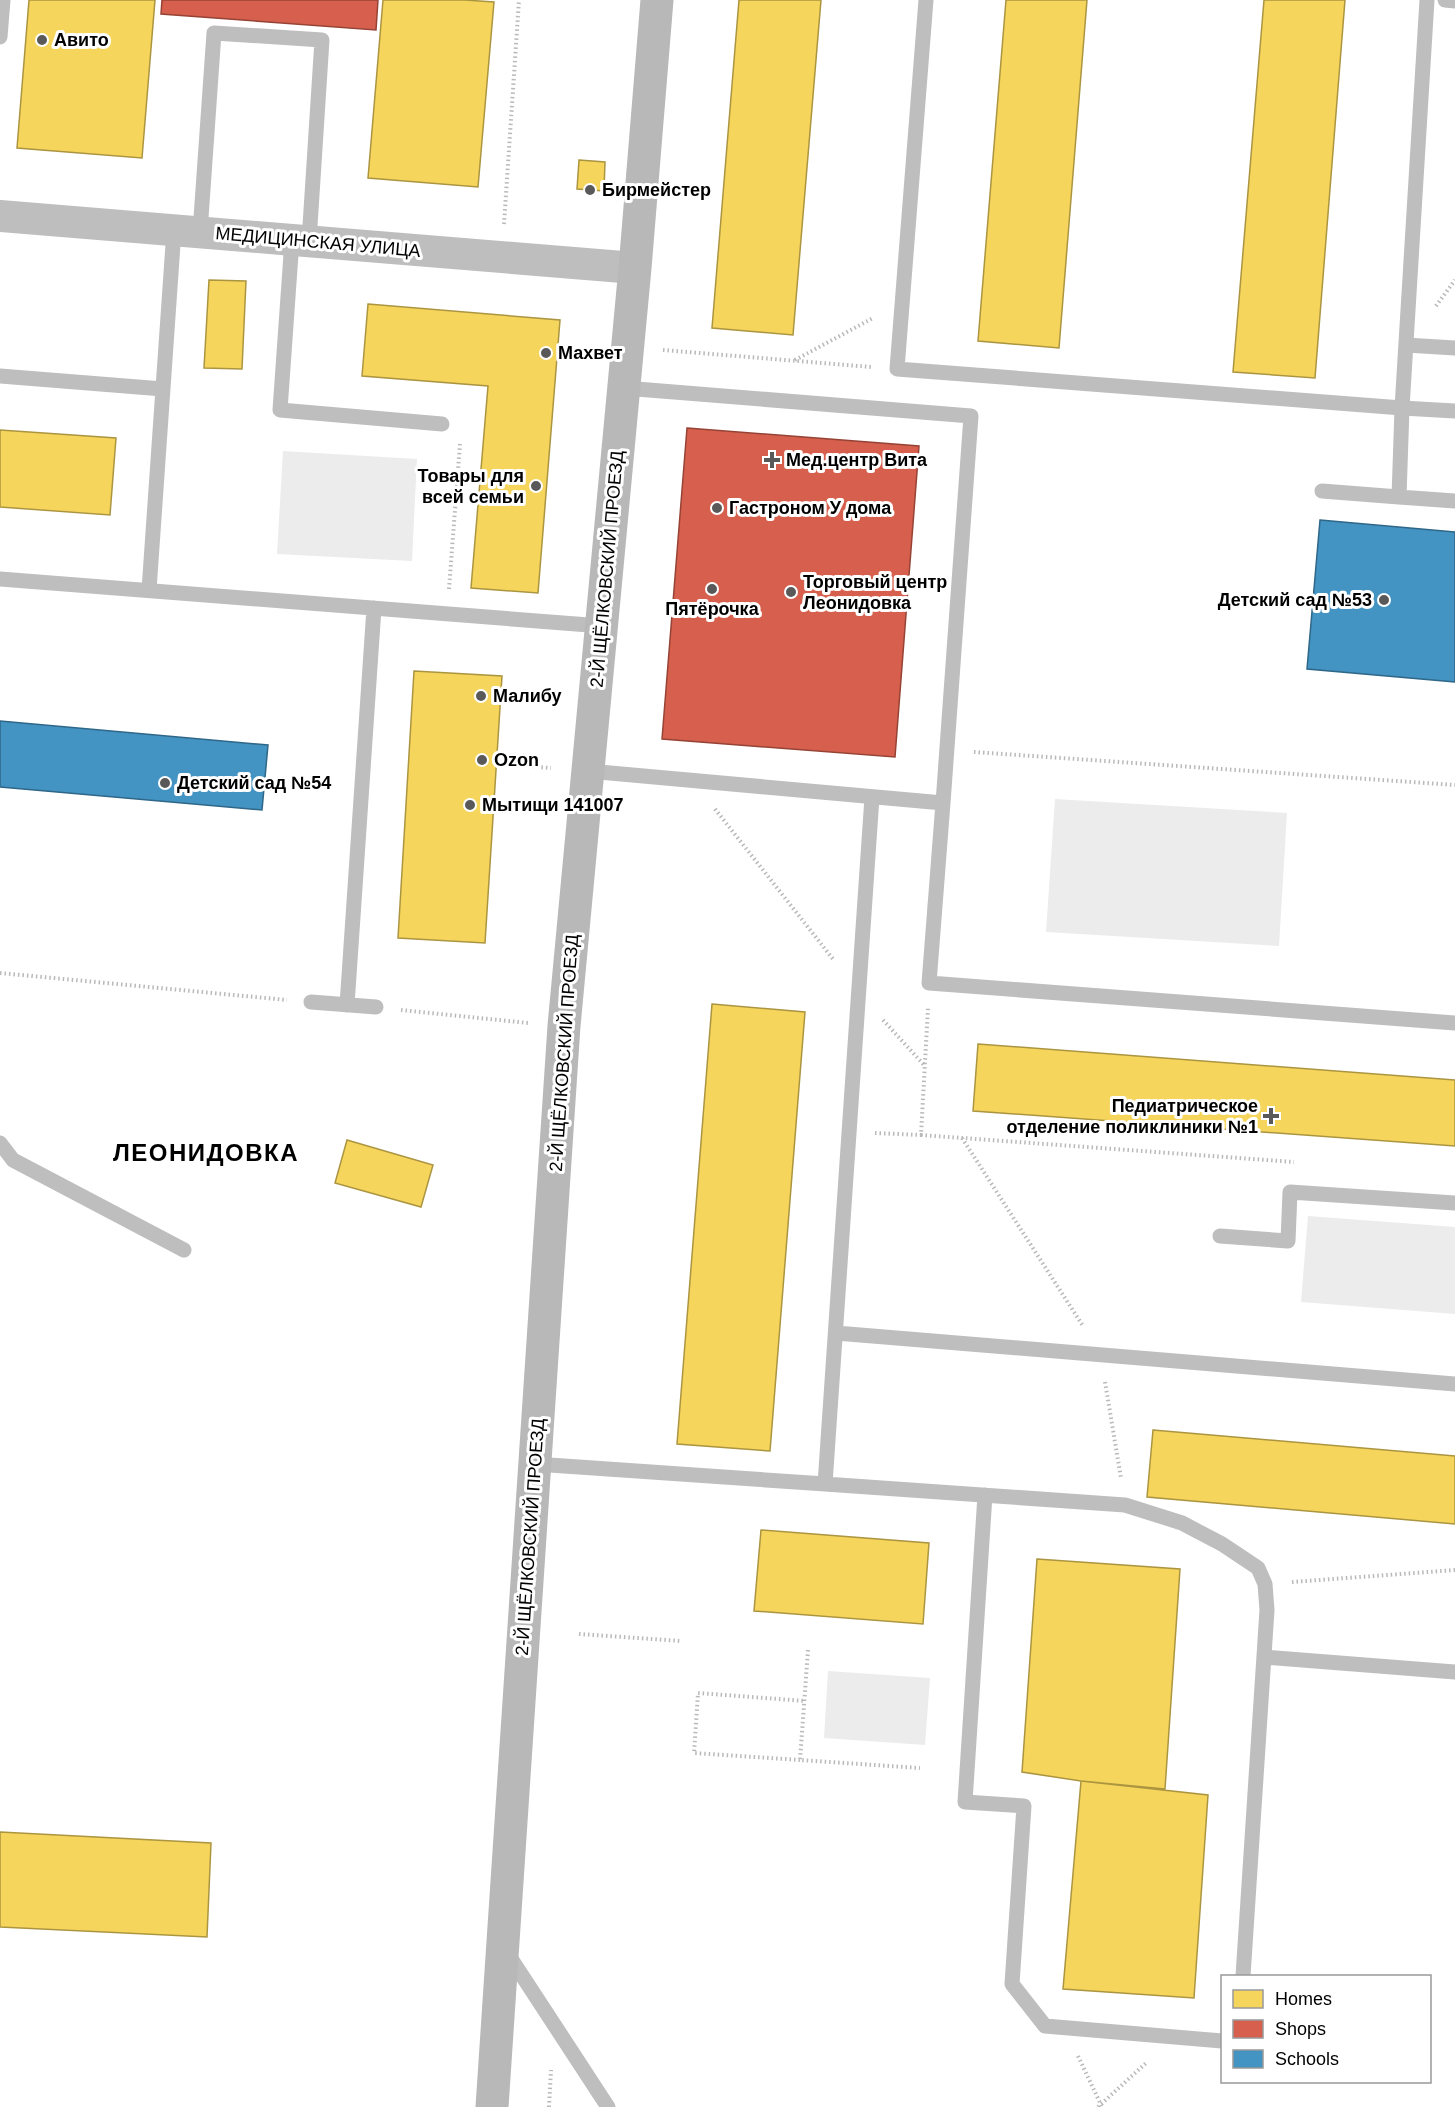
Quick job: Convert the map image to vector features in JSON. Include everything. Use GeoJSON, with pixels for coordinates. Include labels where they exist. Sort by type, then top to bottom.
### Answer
{"type":"FeatureCollection","features":[{"type":"Feature","properties":{"kind":"street","name":"2-Й ЩЁЛКОВСКИЙ ПРОЕЗД"},"geometry":{"type":"LineString","coordinates":[[492,2107],[564,1026],[635,268],[657,0]]}},
{"type":"Feature","properties":{"kind":"street","name":"МЕДИЦИНСКАЯ УЛИЦА"},"geometry":{"type":"LineString","coordinates":[[0,216],[635,268]]}},
{"type":"Feature","properties":{"kind":"lane"},"geometry":{"type":"LineString","coordinates":[[0,37],[3,0]]}},
{"type":"Feature","properties":{"kind":"lane"},"geometry":{"type":"LineString","coordinates":[[926,0],[897,369],[1455,411]]}},
{"type":"Feature","properties":{"kind":"lane"},"geometry":{"type":"LineString","coordinates":[[1399,497],[1402,408],[1427,0]]}},
{"type":"Feature","properties":{"kind":"lane"},"geometry":{"type":"LineString","coordinates":[[1445,0],[1455,1]]}},
{"type":"Feature","properties":{"kind":"lane"},"geometry":{"type":"LineString","coordinates":[[149,590],[163,389],[214,33],[322,40],[280,410],[442,424]]}},
{"type":"Feature","properties":{"kind":"lane"},"geometry":{"type":"LineString","coordinates":[[1406,345],[1455,348]]}},
{"type":"Feature","properties":{"kind":"lane"},"geometry":{"type":"LineString","coordinates":[[0,376],[163,389]]}},
{"type":"Feature","properties":{"kind":"lane"},"geometry":{"type":"LineString","coordinates":[[624,388],[971,416],[929,984],[1455,1023]]}},
{"type":"Feature","properties":{"kind":"lane"},"geometry":{"type":"LineString","coordinates":[[1322,491],[1455,501]]}},
{"type":"Feature","properties":{"kind":"lane"},"geometry":{"type":"LineString","coordinates":[[0,579],[602,626]]}},
{"type":"Feature","properties":{"kind":"lane"},"geometry":{"type":"LineString","coordinates":[[347,1005],[374,608]]}},
{"type":"Feature","properties":{"kind":"lane"},"geometry":{"type":"LineString","coordinates":[[588,771],[943,803]]}},
{"type":"Feature","properties":{"kind":"lane"},"geometry":{"type":"LineString","coordinates":[[825,1484],[872,796]]}},
{"type":"Feature","properties":{"kind":"lane"},"geometry":{"type":"LineString","coordinates":[[311,1002],[376,1007]]}},
{"type":"Feature","properties":{"kind":"lane"},"geometry":{"type":"LineString","coordinates":[[0,1143],[13,1160],[184,1250]]}},
{"type":"Feature","properties":{"kind":"lane"},"geometry":{"type":"LineString","coordinates":[[1221,1236],[1288,1241],[1290,1192],[1455,1203]]}},
{"type":"Feature","properties":{"kind":"lane"},"geometry":{"type":"LineString","coordinates":[[836,1333],[1455,1384]]}},
{"type":"Feature","properties":{"kind":"lane"},"geometry":{"type":"LineString","coordinates":[[535,1464],[1125,1505],[1182,1523],[1222,1544],[1258,1568],[1265,1584],[1267,1610],[1243,1975]]}},
{"type":"Feature","properties":{"kind":"lane"},"geometry":{"type":"LineString","coordinates":[[985,1495],[965,1802],[1024,1806],[1012,1984],[1045,2026],[1221,2041]]}},
{"type":"Feature","properties":{"kind":"lane"},"geometry":{"type":"LineString","coordinates":[[1264,1657],[1455,1672]]}},
{"type":"Feature","properties":{"kind":"lane"},"geometry":{"type":"LineString","coordinates":[[503,1946],[608,2107]]}},
{"type":"Feature","properties":{"kind":"path"},"geometry":{"type":"LineString","coordinates":[[502,257],[519,0]]}},
{"type":"Feature","properties":{"kind":"path"},"geometry":{"type":"LineString","coordinates":[[795,361],[902,302]]}},
{"type":"Feature","properties":{"kind":"path"},"geometry":{"type":"LineString","coordinates":[[662,350],[897,369]]}},
{"type":"Feature","properties":{"kind":"path"},"geometry":{"type":"LineString","coordinates":[[442,424],[462,426],[447,614]]}},
{"type":"Feature","properties":{"kind":"path"},"geometry":{"type":"LineString","coordinates":[[947,751],[1455,785]]}},
{"type":"Feature","properties":{"kind":"path"},"geometry":{"type":"LineString","coordinates":[[692,780],[859,992],[925,1066]]}},
{"type":"Feature","properties":{"kind":"path"},"geometry":{"type":"LineString","coordinates":[[0,973],[311,1002]]}},
{"type":"Feature","properties":{"kind":"path"},"geometry":{"type":"LineString","coordinates":[[921,1135],[929,984]]}},
{"type":"Feature","properties":{"kind":"path"},"geometry":{"type":"LineString","coordinates":[[376,1007],[564,1026]]}},
{"type":"Feature","properties":{"kind":"path"},"geometry":{"type":"LineString","coordinates":[[849,1132],[921,1135],[1302,1163]]}},
{"type":"Feature","properties":{"kind":"path"},"geometry":{"type":"LineString","coordinates":[[962,1138],[1101,1355],[1125,1505]]}},
{"type":"Feature","properties":{"kind":"path"},"geometry":{"type":"LineString","coordinates":[[1265,1584],[1455,1570]]}},
{"type":"Feature","properties":{"kind":"path"},"geometry":{"type":"LineString","coordinates":[[579,1634],[681,1641]]}},
{"type":"Feature","properties":{"kind":"path"},"geometry":{"type":"LineString","coordinates":[[800,1760],[808,1650]]}},
{"type":"Feature","properties":{"kind":"path"},"geometry":{"type":"LineString","coordinates":[[804,1701],[698,1693],[694,1753],[920,1768]]}},
{"type":"Feature","properties":{"kind":"path"},"geometry":{"type":"LineString","coordinates":[[1066,2028],[1100,2106],[1175,2037]]}},
{"type":"Feature","properties":{"kind":"shaded area"},"geometry":{"type":"Polygon","coordinates":[[[283,451],[417,459],[412,561],[277,554],[283,451]]]}},
{"type":"Feature","properties":{"kind":"shaded area"},"geometry":{"type":"Polygon","coordinates":[[[1055,799],[1287,813],[1279,946],[1046,932],[1055,799]]]}},
{"type":"Feature","properties":{"kind":"shaded area"},"geometry":{"type":"Polygon","coordinates":[[[1308,1216],[1455,1227],[1455,1314],[1301,1302],[1308,1216]]]}},
{"type":"Feature","properties":{"kind":"shaded area"},"geometry":{"type":"Polygon","coordinates":[[[828,1671],[930,1678],[925,1745],[824,1738],[828,1671]]]}},
{"type":"Feature","properties":{"kind":"building: Homes"},"geometry":{"type":"Polygon","coordinates":[[[29,0],[155,0],[142,158],[17,148],[29,0]]]}},
{"type":"Feature","properties":{"kind":"building: Homes"},"geometry":{"type":"Polygon","coordinates":[[[383,0],[494,2],[478,187],[368,178],[383,0]]]}},
{"type":"Feature","properties":{"kind":"building: Homes"},"geometry":{"type":"Polygon","coordinates":[[[739,0],[821,0],[793,335],[712,328],[739,0]]]}},
{"type":"Feature","properties":{"kind":"building: Homes"},"geometry":{"type":"Polygon","coordinates":[[[1006,0],[1087,0],[1059,348],[978,341],[1006,0]]]}},
{"type":"Feature","properties":{"kind":"building: Homes"},"geometry":{"type":"Polygon","coordinates":[[[1264,0],[1345,0],[1315,378],[1233,372],[1264,0]]]}},
{"type":"Feature","properties":{"kind":"building: Homes"},"geometry":{"type":"Polygon","coordinates":[[[579,160],[605,162],[604,191],[577,189],[579,160]]]}},
{"type":"Feature","properties":{"kind":"building: Homes"},"geometry":{"type":"Polygon","coordinates":[[[209,280],[246,281],[242,369],[204,368],[209,280]]]}},
{"type":"Feature","properties":{"kind":"building: Homes"},"geometry":{"type":"Polygon","coordinates":[[[368,304],[560,320],[538,593],[471,588],[488,386],[362,376],[368,304]]]}},
{"type":"Feature","properties":{"kind":"building: Homes"},"geometry":{"type":"Polygon","coordinates":[[[0,430],[116,438],[110,515],[0,507],[0,430]]]}},
{"type":"Feature","properties":{"kind":"building: Homes"},"geometry":{"type":"Polygon","coordinates":[[[414,671],[502,676],[485,943],[398,938],[414,671]]]}},
{"type":"Feature","properties":{"kind":"building: Homes"},"geometry":{"type":"Polygon","coordinates":[[[712,1004],[805,1012],[770,1451],[677,1444],[712,1004]]]}},
{"type":"Feature","properties":{"kind":"building: Homes"},"geometry":{"type":"Polygon","coordinates":[[[978,1044],[1455,1080],[1455,1146],[973,1111],[978,1044]]]}},
{"type":"Feature","properties":{"kind":"building: Homes"},"geometry":{"type":"Polygon","coordinates":[[[347,1140],[433,1165],[421,1207],[335,1183],[347,1140]]]}},
{"type":"Feature","properties":{"kind":"building: Homes"},"geometry":{"type":"Polygon","coordinates":[[[1153,1430],[1455,1456],[1455,1524],[1147,1497],[1153,1430]]]}},
{"type":"Feature","properties":{"kind":"building: Homes"},"geometry":{"type":"Polygon","coordinates":[[[761,1530],[929,1543],[923,1624],[754,1611],[761,1530]]]}},
{"type":"Feature","properties":{"kind":"building: Homes"},"geometry":{"type":"Polygon","coordinates":[[[1037,1559],[1180,1569],[1165,1789],[1081,1781],[1022,1772],[1037,1559]]]}},
{"type":"Feature","properties":{"kind":"building: Homes"},"geometry":{"type":"Polygon","coordinates":[[[1081,1781],[1208,1795],[1194,1998],[1063,1989],[1081,1781]]]}},
{"type":"Feature","properties":{"kind":"building: Homes"},"geometry":{"type":"Polygon","coordinates":[[[0,1832],[211,1843],[207,1937],[0,1927],[0,1832]]]}},
{"type":"Feature","properties":{"kind":"building: Shops"},"geometry":{"type":"Polygon","coordinates":[[[162,0],[378,0],[376,30],[161,14],[162,0]]]}},
{"type":"Feature","properties":{"kind":"building: Shops","name":"Торговый центр Леонидовка"},"geometry":{"type":"Polygon","coordinates":[[[687,428],[919,446],[895,757],[662,739],[687,428]]]}},
{"type":"Feature","properties":{"kind":"building: Schools","name":"Детский сад №53"},"geometry":{"type":"Polygon","coordinates":[[[1320,520],[1455,532],[1455,682],[1307,669],[1320,520]]]}},
{"type":"Feature","properties":{"kind":"building: Schools"},"geometry":{"type":"Polygon","coordinates":[[[0,721],[268,745],[262,810],[0,787],[0,721]]]}},
{"type":"Feature","properties":{"kind":"place","name":"Авито"},"geometry":{"type":"Point","coordinates":[42,40]}},
{"type":"Feature","properties":{"kind":"place","name":"Бирмейстер"},"geometry":{"type":"Point","coordinates":[590,190]}},
{"type":"Feature","properties":{"kind":"place","name":"Махвет"},"geometry":{"type":"Point","coordinates":[546,353]}},
{"type":"Feature","properties":{"kind":"place","name":"Мед.центр Вита"},"geometry":{"type":"Point","coordinates":[772,460]}},
{"type":"Feature","properties":{"kind":"place","name":"Товары для всей семьи"},"geometry":{"type":"Point","coordinates":[536,486]}},
{"type":"Feature","properties":{"kind":"place","name":"Гастроном У дома"},"geometry":{"type":"Point","coordinates":[717,508]}},
{"type":"Feature","properties":{"kind":"place","name":"Пятёрочка"},"geometry":{"type":"Point","coordinates":[712,589]}},
{"type":"Feature","properties":{"kind":"place","name":"Торговый центр Леонидовка"},"geometry":{"type":"Point","coordinates":[791,592]}},
{"type":"Feature","properties":{"kind":"place","name":"Детский сад №53"},"geometry":{"type":"Point","coordinates":[1384,600]}},
{"type":"Feature","properties":{"kind":"place","name":"Малибу"},"geometry":{"type":"Point","coordinates":[481,696]}},
{"type":"Feature","properties":{"kind":"place","name":"Ozon"},"geometry":{"type":"Point","coordinates":[482,760]}},
{"type":"Feature","properties":{"kind":"place","name":"Детский сад №54"},"geometry":{"type":"Point","coordinates":[165,783]}},
{"type":"Feature","properties":{"kind":"place","name":"Мытищи 141007"},"geometry":{"type":"Point","coordinates":[470,805]}},
{"type":"Feature","properties":{"kind":"place","name":"Педиатрическое отделение поликлиники №1"},"geometry":{"type":"Point","coordinates":[1271,1116]}},
{"type":"Feature","properties":{"kind":"district","name":"ЛЕОНИДОВКА"},"geometry":{"type":"Point","coordinates":[206,1152]}}]}
